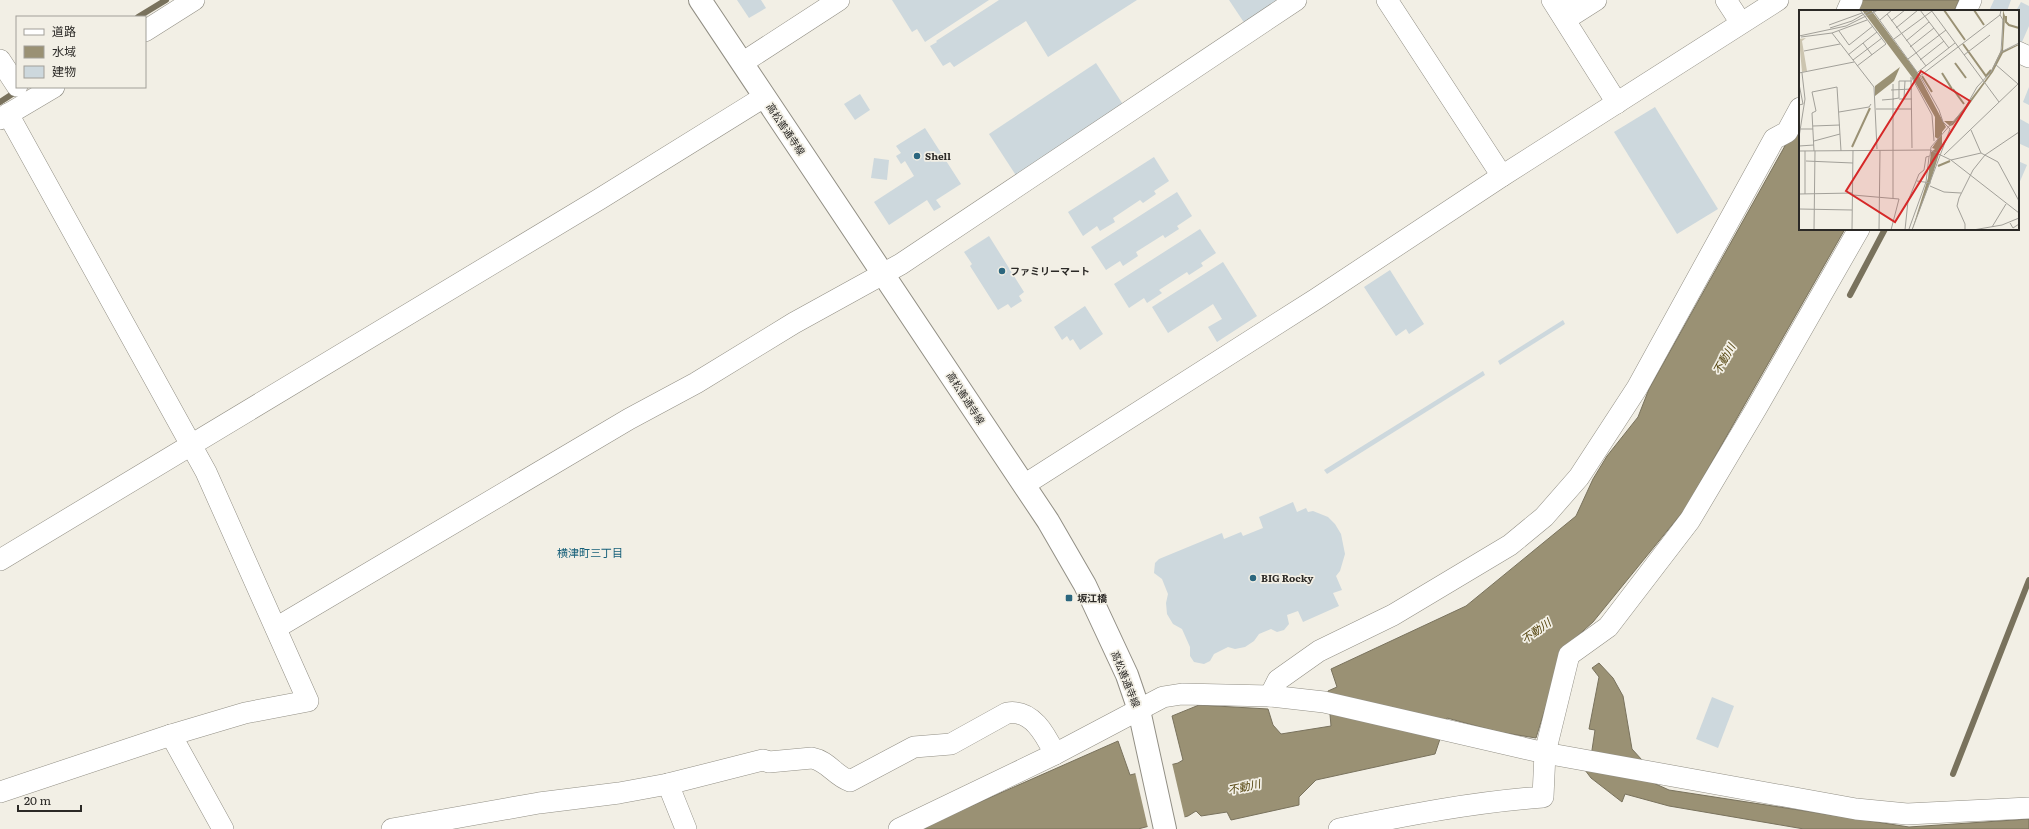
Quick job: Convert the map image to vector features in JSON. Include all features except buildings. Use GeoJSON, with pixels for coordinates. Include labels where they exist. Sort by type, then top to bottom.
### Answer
{"type":"FeatureCollection","features":[{"type":"Feature","properties":{"kind":"main road","name":"高松善通寺線"},"geometry":{"type":"LineString","coordinates":[[700,0],[1048,521],[1085,585],[1127,675],[1139,710],[1164,827]]}},
{"type":"Feature","properties":{"kind":"street"},"geometry":{"type":"LineString","coordinates":[[146,30],[194,0]]}},
{"type":"Feature","properties":{"kind":"street"},"geometry":{"type":"LineString","coordinates":[[742,63],[839,0]]}},
{"type":"Feature","properties":{"kind":"street"},"geometry":{"type":"LineString","coordinates":[[276,628],[629,419],[696,383],[794,323],[901,264],[1296,0]]}},
{"type":"Feature","properties":{"kind":"street"},"geometry":{"type":"LineString","coordinates":[[1387,0],[1502,176]]}},
{"type":"Feature","properties":{"kind":"street"},"geometry":{"type":"LineString","coordinates":[[1552,0],[1617,103]]}},
{"type":"Feature","properties":{"kind":"street"},"geometry":{"type":"LineString","coordinates":[[1564,0],[1574,14],[1596,0]]}},
{"type":"Feature","properties":{"kind":"street"},"geometry":{"type":"LineString","coordinates":[[1726,0],[1742,24]]}},
{"type":"Feature","properties":{"kind":"street"},"geometry":{"type":"LineString","coordinates":[[1024,485],[1316,299],[1502,176],[1778,0]]}},
{"type":"Feature","properties":{"kind":"street"},"geometry":{"type":"LineString","coordinates":[[1847,10],[1852,0]]}},
{"type":"Feature","properties":{"kind":"street"},"geometry":{"type":"LineString","coordinates":[[1966,10],[1971,0]]}},
{"type":"Feature","properties":{"kind":"street"},"geometry":{"type":"LineString","coordinates":[[2019,52],[2029,57]]}},
{"type":"Feature","properties":{"kind":"street"},"geometry":{"type":"LineString","coordinates":[[0,60],[16,84]]}},
{"type":"Feature","properties":{"kind":"street"},"geometry":{"type":"LineString","coordinates":[[0,792],[172,735],[244,713],[308,701],[233,530],[191,443],[4,116],[21,91],[46,88]]}},
{"type":"Feature","properties":{"kind":"street"},"geometry":{"type":"LineString","coordinates":[[0,560],[191,443],[598,200],[764,97]]}},
{"type":"Feature","properties":{"kind":"street"},"geometry":{"type":"LineString","coordinates":[[1270,696],[1278,680],[1319,651],[1393,615],[1510,545],[1544,517],[1578,477],[1637,388],[1774,138],[1787,132],[1799,110]]}},
{"type":"Feature","properties":{"kind":"street"},"geometry":{"type":"LineString","coordinates":[[1339,829],[1423,812],[1513,799],[1544,797],[1546,753],[1569,655],[1608,627],[1690,520],[1772,382],[1858,230]]}},
{"type":"Feature","properties":{"kind":"street"},"geometry":{"type":"LineString","coordinates":[[899,829],[1055,754],[1163,697],[1182,694],[1270,696],[1324,702],[1546,753],[1650,771],[1757,793],[1856,809],[1907,814],[2029,808]]}},
{"type":"Feature","properties":{"kind":"street"},"geometry":{"type":"LineString","coordinates":[[392,829],[490,813],[532,804],[619,793],[668,784],[763,760],[770,762],[812,758],[825,763],[844,779],[850,781],[914,747],[951,744],[1007,713],[1017,711],[1025,714],[1044,732],[1055,754]]}},
{"type":"Feature","properties":{"kind":"street"},"geometry":{"type":"LineString","coordinates":[[172,735],[223,829]]}},
{"type":"Feature","properties":{"kind":"street"},"geometry":{"type":"LineString","coordinates":[[668,784],[686,829]]}},
{"type":"Feature","properties":{"kind":"water"},"geometry":{"type":"Polygon","coordinates":[[[1860,0],[1959,0],[1954,10],[1855,10],[1860,0]]]}},
{"type":"Feature","properties":{"kind":"water","name":"不動川"},"geometry":{"type":"Polygon","coordinates":[[[1799,121],[1799,230],[1844,230],[1685,509],[1593,622],[1564,648],[1536,738],[1499,732],[1447,718],[1435,754],[1316,780],[1299,797],[1299,805],[1231,820],[1227,812],[1201,816],[1196,811],[1188,816],[1138,829],[919,829],[1118,741],[1130,775],[1178,763],[1183,760],[1172,716],[1199,705],[1268,709],[1273,725],[1281,734],[1331,726],[1328,691],[1337,687],[1331,669],[1466,606],[1576,516],[1593,479],[1607,456],[1638,417],[1649,389],[1799,121]]]}},
{"type":"Feature","properties":{"kind":"water"},"geometry":{"type":"Polygon","coordinates":[[[1599,663],[1613,678],[1623,696],[1632,749],[1642,760],[1649,781],[1669,790],[1909,827],[2029,819],[2029,829],[1804,829],[1669,806],[1625,794],[1622,802],[1591,778],[1585,770],[1592,750],[1595,730],[1589,729],[1599,677],[1592,668],[1599,663]]]}},
{"type":"Feature","properties":{"kind":"pier"},"geometry":{"type":"Polygon","coordinates":[[[1172,763],[1185,819],[1148,828],[1135,772],[1172,763]]]}},
{"type":"Feature","properties":{"kind":"waterway"},"geometry":{"type":"LineString","coordinates":[[140,16],[166,0]]}},
{"type":"Feature","properties":{"kind":"waterway"},"geometry":{"type":"LineString","coordinates":[[0,102],[17,91]]}},
{"type":"Feature","properties":{"kind":"waterway"},"geometry":{"type":"LineString","coordinates":[[1850,295],[1884,230]]}},
{"type":"Feature","properties":{"kind":"waterway"},"geometry":{"type":"LineString","coordinates":[[1953,774],[2029,580]]}},
{"type":"Feature","properties":{"kind":"place","name":"Shell"},"geometry":{"type":"Point","coordinates":[917,156]}},
{"type":"Feature","properties":{"kind":"place","name":"ファミリーマート"},"geometry":{"type":"Point","coordinates":[1002,271]}},
{"type":"Feature","properties":{"kind":"place","name":"BIG Rocky"},"geometry":{"type":"Point","coordinates":[1253,578]}},
{"type":"Feature","properties":{"kind":"place","name":"坂江橋"},"geometry":{"type":"Point","coordinates":[1069,598]}},
{"type":"Feature","properties":{"kind":"district","name":"横津町三丁目"},"geometry":{"type":"Point","coordinates":[590,553]}}]}
